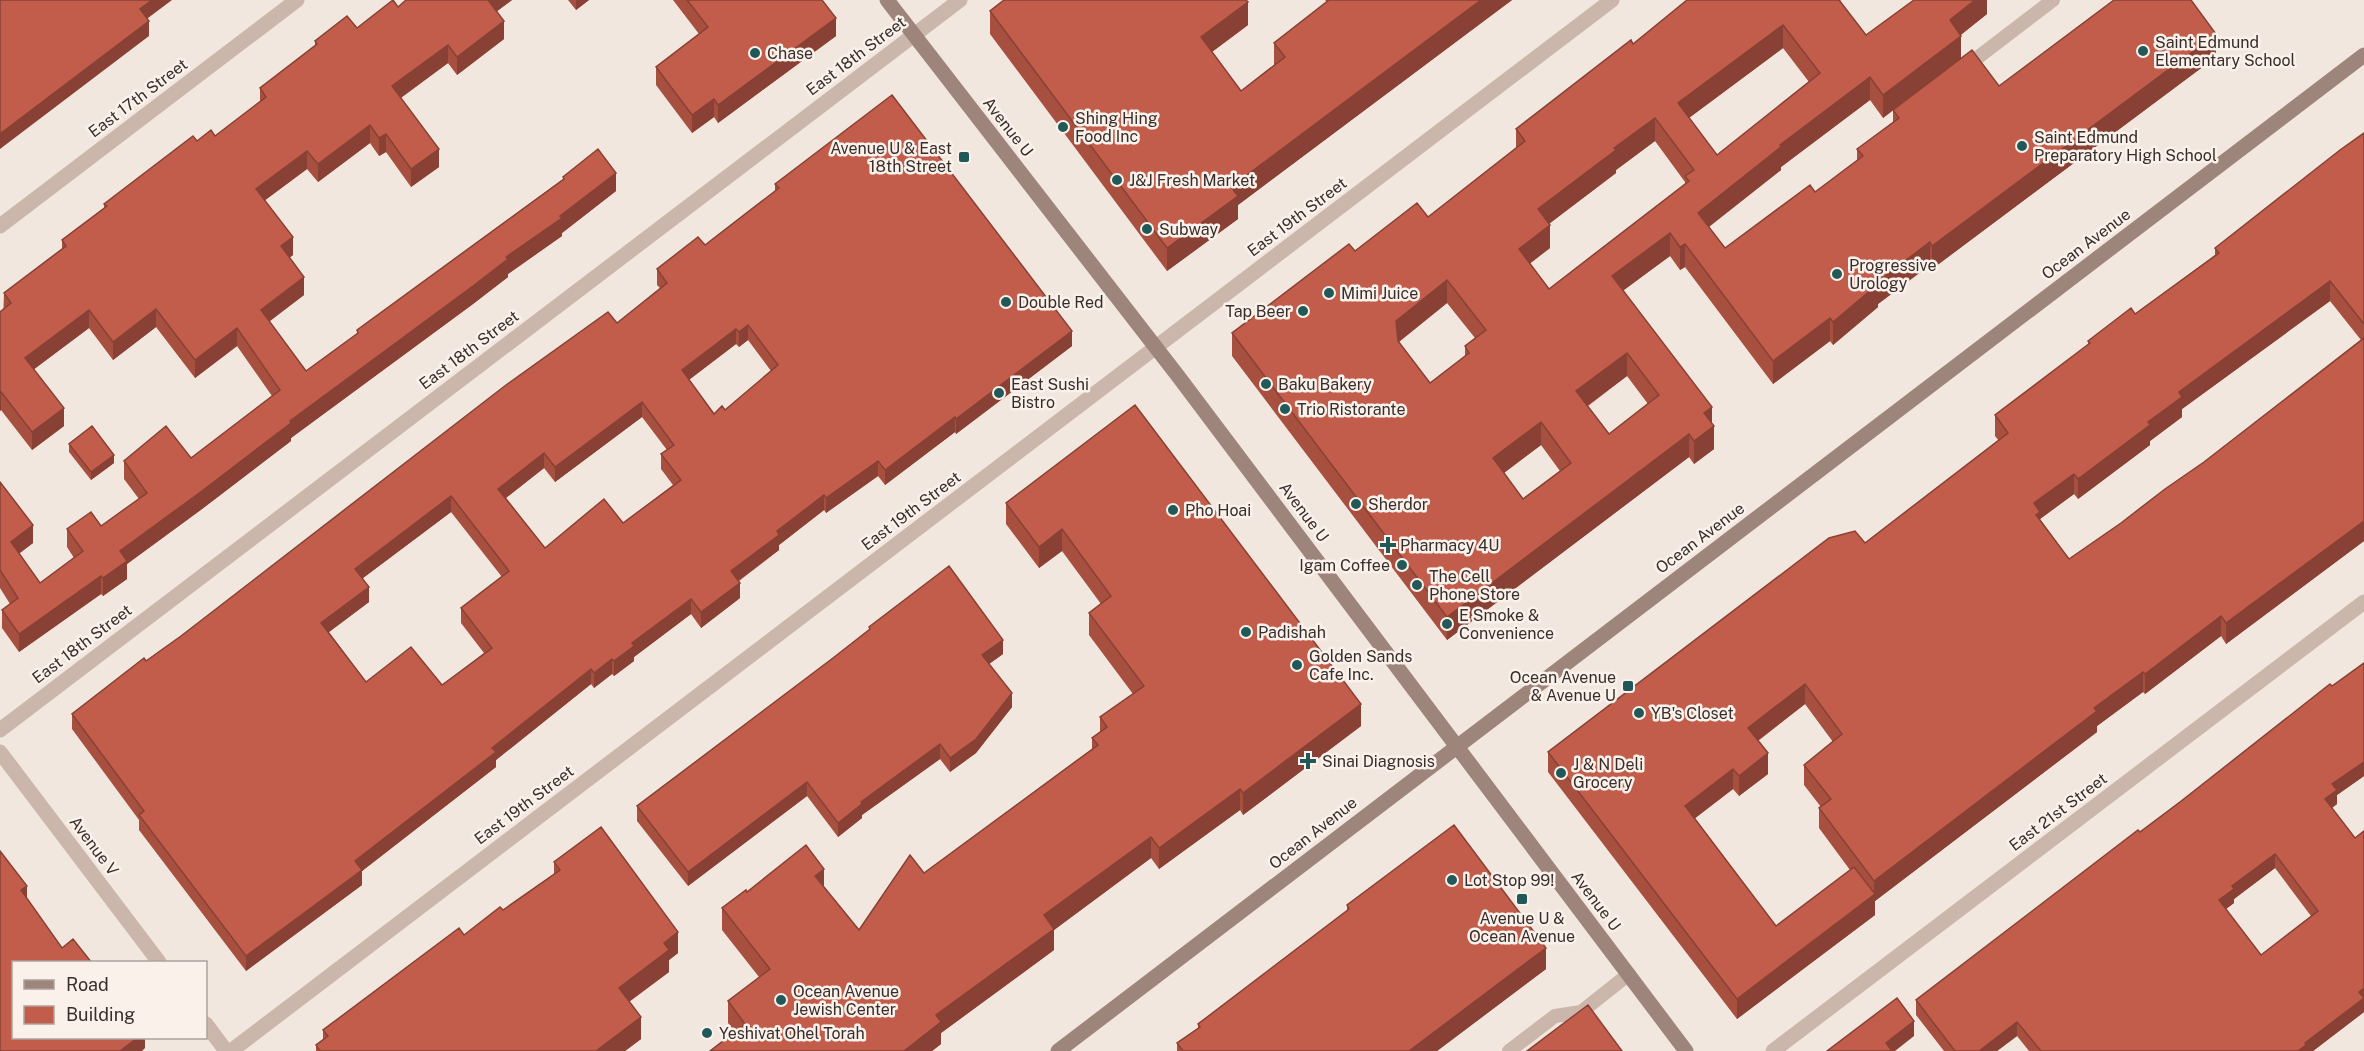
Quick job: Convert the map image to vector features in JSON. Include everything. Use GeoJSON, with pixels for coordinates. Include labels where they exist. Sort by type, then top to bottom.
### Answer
{"type":"FeatureCollection","features":[{"type":"Feature","properties":{"kind":"main road","name":"Avenue U"},"geometry":{"type":"LineString","coordinates":[[887,0],[1156,347],[1458,745],[1686,1051]]}},
{"type":"Feature","properties":{"kind":"main road","name":"Ocean Avenue"},"geometry":{"type":"LineString","coordinates":[[1058,1051],[2364,55]]}},
{"type":"Feature","properties":{"kind":"street","name":"East 17th Street"},"geometry":{"type":"LineString","coordinates":[[0,226],[297,0]]}},
{"type":"Feature","properties":{"kind":"street","name":"East 18th Street"},"geometry":{"type":"LineString","coordinates":[[0,730],[960,0]]}},
{"type":"Feature","properties":{"kind":"street","name":"East 19th Street"},"geometry":{"type":"LineString","coordinates":[[228,1051],[1612,0]]}},
{"type":"Feature","properties":{"kind":"street","name":"East 21st Street"},"geometry":{"type":"LineString","coordinates":[[1773,1051],[2364,602]]}},
{"type":"Feature","properties":{"kind":"street","name":"Avenue V"},"geometry":{"type":"LineString","coordinates":[[0,752],[157,961]]}},
{"type":"Feature","properties":{"kind":"street"},"geometry":{"type":"LineString","coordinates":[[207,1025],[228,1051]]}},
{"type":"Feature","properties":{"kind":"lane"},"geometry":{"type":"LineString","coordinates":[[1952,77],[2053,0]]}},
{"type":"Feature","properties":{"kind":"lane"},"geometry":{"type":"LineString","coordinates":[[1509,1051],[1555,1016],[1581,1012],[1629,974]]}},
{"type":"Feature","properties":{"kind":"building"},"geometry":{"type":"Polygon","coordinates":[[[0,0],[152,0],[140,9],[149,21],[0,134],[0,0]]]}},
{"type":"Feature","properties":{"kind":"building"},"geometry":{"type":"Polygon","coordinates":[[[393,0],[398,7],[406,0],[488,0],[504,21],[457,57],[448,45],[392,86],[439,149],[411,169],[386,134],[379,138],[370,125],[318,164],[307,151],[256,189],[293,237],[281,246],[304,277],[261,310],[306,371],[358,333],[357,330],[564,179],[563,177],[598,149],[616,173],[560,216],[562,218],[506,257],[508,259],[473,286],[290,421],[291,423],[120,551],[127,561],[103,578],[101,576],[19,634],[2,610],[18,598],[0,570],[0,482],[33,525],[11,542],[40,583],[83,551],[67,529],[91,512],[101,526],[147,493],[124,461],[166,426],[191,458],[280,390],[237,328],[195,360],[156,309],[113,342],[89,310],[25,358],[64,408],[32,432],[0,393],[0,312],[11,303],[4,293],[66,246],[62,240],[107,206],[104,204],[193,136],[197,141],[211,130],[215,136],[266,97],[260,88],[317,44],[315,41],[347,16],[357,28],[393,0]]]}},
{"type":"Feature","properties":{"kind":"building","name":"Chase"},"geometry":{"type":"Polygon","coordinates":[[[687,0],[822,0],[836,18],[718,105],[714,99],[692,115],[656,67],[708,27],[687,0]]]}},
{"type":"Feature","properties":{"kind":"building"},"geometry":{"type":"Polygon","coordinates":[[[1004,0],[1246,0],[1248,2],[1201,37],[1241,91],[1285,57],[1274,43],[1329,0],[1481,0],[1231,187],[1238,196],[1167,248],[990,11],[1004,0]]]}},
{"type":"Feature","properties":{"kind":"building"},"geometry":{"type":"Polygon","coordinates":[[[1687,0],[1839,0],[1866,35],[1914,0],[1975,0],[1950,20],[1961,36],[1883,95],[1870,77],[1780,145],[1781,147],[1698,213],[1725,248],[1810,185],[1815,192],[1863,156],[1857,149],[1899,118],[1893,110],[1972,50],[1999,86],[2114,0],[2191,0],[2216,34],[1932,246],[1930,242],[1877,282],[1878,284],[1833,322],[1830,318],[1773,361],[1685,244],[1680,247],[1670,233],[1612,276],[1712,407],[1704,413],[1714,426],[1694,441],[1689,434],[1447,617],[1232,333],[1349,244],[1355,251],[1417,203],[1428,217],[1525,141],[1516,129],[1631,40],[1633,44],[1687,0]],[[1783,25],[1678,103],[1717,155],[1820,73],[1783,25]],[[1655,118],[1614,148],[1616,150],[1538,209],[1550,225],[1519,249],[1549,289],[1689,181],[1685,176],[1694,170],[1655,118]],[[1447,280],[1396,321],[1398,341],[1430,383],[1469,353],[1465,346],[1486,330],[1447,280]],[[1627,353],[1576,391],[1609,434],[1659,395],[1627,353]],[[1541,422],[1493,458],[1523,499],[1571,463],[1541,422]]]}},
{"type":"Feature","properties":{"kind":"building"},"geometry":{"type":"Polygon","coordinates":[[[892,95],[1072,331],[885,470],[878,461],[826,498],[824,495],[777,531],[779,535],[731,571],[740,583],[701,612],[691,599],[632,643],[634,646],[614,661],[612,659],[594,673],[591,669],[492,748],[496,752],[355,861],[362,870],[246,956],[139,815],[144,811],[72,714],[144,658],[146,661],[181,636],[506,385],[608,312],[617,323],[667,283],[657,269],[698,237],[705,245],[779,188],[775,184],[892,95]],[[748,325],[739,332],[736,329],[682,370],[714,414],[722,406],[725,410],[778,365],[748,325]],[[642,402],[555,467],[544,453],[498,489],[545,548],[604,499],[623,523],[681,480],[661,454],[674,445],[642,402]],[[451,496],[355,569],[369,587],[321,623],[366,682],[411,647],[442,685],[492,648],[461,608],[509,571],[451,496]]]}},
{"type":"Feature","properties":{"kind":"building"},"geometry":{"type":"Polygon","coordinates":[[[2364,133],[2364,324],[2330,281],[2179,392],[2182,397],[2148,422],[2150,425],[2078,479],[2074,474],[2034,503],[2040,512],[2036,515],[2069,559],[2204,462],[2364,338],[2364,521],[2226,623],[2221,616],[2145,674],[2143,672],[2094,708],[2097,711],[1874,881],[1819,808],[1831,799],[1804,765],[1842,734],[1805,684],[1748,728],[1768,753],[1739,776],[1733,769],[1685,806],[1776,926],[1854,867],[1875,894],[1737,999],[1548,752],[1829,538],[1855,531],[1865,543],[2008,433],[1995,415],[2090,343],[2088,341],[2131,308],[2135,314],[2219,253],[2215,248],[2364,133]]]}},
{"type":"Feature","properties":{"kind":"building"},"geometry":{"type":"Polygon","coordinates":[[[1135,405],[1361,704],[1243,793],[1240,789],[1159,848],[1151,837],[1044,915],[1054,929],[936,1015],[941,1022],[904,1051],[710,1051],[745,1024],[728,1001],[770,969],[722,908],[746,890],[747,892],[806,845],[824,869],[815,876],[859,930],[910,855],[924,873],[1098,745],[1092,738],[1107,727],[1100,717],[1144,686],[1089,613],[1111,596],[1062,529],[1039,547],[1006,503],[1135,405]]]}},
{"type":"Feature","properties":{"kind":"building"},"geometry":{"type":"Polygon","coordinates":[[[92,426],[114,455],[91,472],[69,444],[92,426]]]}},
{"type":"Feature","properties":{"kind":"building"},"geometry":{"type":"Polygon","coordinates":[[[949,566],[1003,640],[982,655],[1012,693],[976,739],[950,758],[940,744],[861,802],[862,804],[838,823],[807,782],[688,872],[637,806],[833,658],[870,629],[869,627],[949,566]]]}},
{"type":"Feature","properties":{"kind":"building"},"geometry":{"type":"Polygon","coordinates":[[[2364,663],[2364,762],[2332,784],[2337,790],[2325,799],[2355,838],[2364,831],[2364,988],[2359,992],[2364,998],[2305,1043],[2306,1045],[2298,1051],[2041,1051],[2017,1022],[1979,1051],[1955,1051],[1916,1000],[2138,830],[2140,832],[2180,802],[2330,684],[2332,686],[2364,663]],[[2275,854],[2232,886],[2234,889],[2219,900],[2261,955],[2318,911],[2275,854]]]}},
{"type":"Feature","properties":{"kind":"building"},"geometry":{"type":"Polygon","coordinates":[[[1454,825],[1546,948],[1409,1051],[1183,1051],[1177,1043],[1200,1027],[1198,1024],[1349,909],[1347,905],[1454,825]]]}},
{"type":"Feature","properties":{"kind":"building"},"geometry":{"type":"Polygon","coordinates":[[[601,827],[678,932],[664,943],[669,950],[619,988],[641,1017],[596,1051],[320,1051],[316,1045],[328,1036],[323,1030],[459,928],[464,935],[500,907],[503,910],[560,870],[554,862],[601,827]]]}},
{"type":"Feature","properties":{"kind":"building"},"geometry":{"type":"Polygon","coordinates":[[[0,851],[27,886],[21,890],[62,948],[73,939],[90,961],[12,961],[12,1039],[136,1039],[120,1051],[0,1051],[0,851]]]}},
{"type":"Feature","properties":{"kind":"building"},"geometry":{"type":"Polygon","coordinates":[[[1897,998],[1914,1021],[1886,1043],[1892,1051],[1827,1051],[1897,998]]]}},
{"type":"Feature","properties":{"kind":"building"},"geometry":{"type":"Polygon","coordinates":[[[1588,1005],[1622,1051],[1527,1051],[1588,1005]]]}},
{"type":"Feature","properties":{"kind":"place","name":"Saint Edmund Elementary School"},"geometry":{"type":"Point","coordinates":[2143,51]}},
{"type":"Feature","properties":{"kind":"place","name":"Chase"},"geometry":{"type":"Point","coordinates":[755,53]}},
{"type":"Feature","properties":{"kind":"place","name":"Shing Hing Food Inc"},"geometry":{"type":"Point","coordinates":[1063,127]}},
{"type":"Feature","properties":{"kind":"place","name":"Saint Edmund Preparatory High School"},"geometry":{"type":"Point","coordinates":[2022,146]}},
{"type":"Feature","properties":{"kind":"place","name":"Avenue U & East 18th Street"},"geometry":{"type":"Point","coordinates":[964,157]}},
{"type":"Feature","properties":{"kind":"place","name":"J&J Fresh Market"},"geometry":{"type":"Point","coordinates":[1117,180]}},
{"type":"Feature","properties":{"kind":"place","name":"Subway"},"geometry":{"type":"Point","coordinates":[1147,229]}},
{"type":"Feature","properties":{"kind":"place","name":"Progressive Urology"},"geometry":{"type":"Point","coordinates":[1837,274]}},
{"type":"Feature","properties":{"kind":"place","name":"Mimi Juice"},"geometry":{"type":"Point","coordinates":[1329,293]}},
{"type":"Feature","properties":{"kind":"place","name":"Double Red"},"geometry":{"type":"Point","coordinates":[1006,302]}},
{"type":"Feature","properties":{"kind":"place","name":"Tap Beer"},"geometry":{"type":"Point","coordinates":[1303,311]}},
{"type":"Feature","properties":{"kind":"place","name":"Baku Bakery"},"geometry":{"type":"Point","coordinates":[1266,384]}},
{"type":"Feature","properties":{"kind":"place","name":"East Sushi Bistro"},"geometry":{"type":"Point","coordinates":[999,393]}},
{"type":"Feature","properties":{"kind":"place","name":"Trio Ristorante"},"geometry":{"type":"Point","coordinates":[1285,409]}},
{"type":"Feature","properties":{"kind":"place","name":"Sherdor"},"geometry":{"type":"Point","coordinates":[1356,504]}},
{"type":"Feature","properties":{"kind":"place","name":"Pho Hoai"},"geometry":{"type":"Point","coordinates":[1173,510]}},
{"type":"Feature","properties":{"kind":"place","name":"Pharmacy 4U"},"geometry":{"type":"Point","coordinates":[1388,545]}},
{"type":"Feature","properties":{"kind":"place","name":"Igam Coffee"},"geometry":{"type":"Point","coordinates":[1402,565]}},
{"type":"Feature","properties":{"kind":"place","name":"The Cell Phone Store"},"geometry":{"type":"Point","coordinates":[1417,585]}},
{"type":"Feature","properties":{"kind":"place","name":"E Smoke & Convenience"},"geometry":{"type":"Point","coordinates":[1447,624]}},
{"type":"Feature","properties":{"kind":"place","name":"Padishah"},"geometry":{"type":"Point","coordinates":[1246,632]}},
{"type":"Feature","properties":{"kind":"place","name":"Golden Sands Cafe Inc."},"geometry":{"type":"Point","coordinates":[1297,665]}},
{"type":"Feature","properties":{"kind":"place","name":"Ocean Avenue & Avenue U"},"geometry":{"type":"Point","coordinates":[1628,686]}},
{"type":"Feature","properties":{"kind":"place","name":"YB's Closet"},"geometry":{"type":"Point","coordinates":[1639,713]}},
{"type":"Feature","properties":{"kind":"place","name":"Sinai Diagnosis"},"geometry":{"type":"Point","coordinates":[1308,761]}},
{"type":"Feature","properties":{"kind":"place","name":"J & N Deli Grocery"},"geometry":{"type":"Point","coordinates":[1561,773]}},
{"type":"Feature","properties":{"kind":"place","name":"Lot Stop 99!"},"geometry":{"type":"Point","coordinates":[1452,880]}},
{"type":"Feature","properties":{"kind":"place","name":"Avenue U & Ocean Avenue"},"geometry":{"type":"Point","coordinates":[1522,899]}},
{"type":"Feature","properties":{"kind":"place","name":"Ocean Avenue Jewish Center"},"geometry":{"type":"Point","coordinates":[781,1000]}},
{"type":"Feature","properties":{"kind":"place","name":"Yeshivat Ohel Torah"},"geometry":{"type":"Point","coordinates":[707,1033]}}]}
